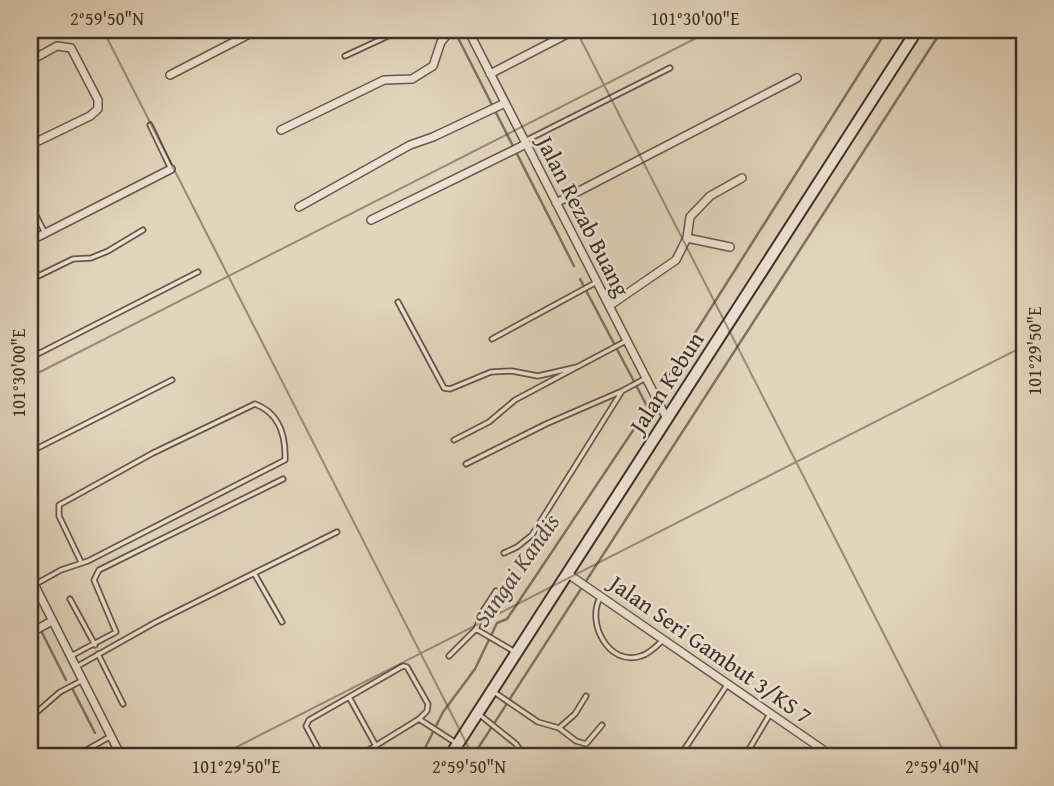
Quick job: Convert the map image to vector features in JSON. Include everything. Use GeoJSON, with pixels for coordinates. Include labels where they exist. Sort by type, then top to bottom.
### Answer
{"type":"FeatureCollection","features":[{"type":"Feature","properties":{"kind":"main road","name":"Jalan Kebun"},"geometry":{"type":"LineString","coordinates":[[450,756],[917,30]]}},
{"type":"Feature","properties":{"kind":"street"},"geometry":{"type":"LineString","coordinates":[[170,75],[257,30]]}},
{"type":"Feature","properties":{"kind":"street"},"geometry":{"type":"LineString","coordinates":[[281,130],[384,80],[412,79],[433,66],[441,42],[451,30]]}},
{"type":"Feature","properties":{"kind":"street","name":"Jalan Rezab Buang"},"geometry":{"type":"LineString","coordinates":[[468,30],[502,104],[609,306],[622,342],[667,419]]}},
{"type":"Feature","properties":{"kind":"street"},"geometry":{"type":"LineString","coordinates":[[490,74],[575,30]]}},
{"type":"Feature","properties":{"kind":"street"},"geometry":{"type":"LineString","coordinates":[[30,61],[57,46],[71,48],[98,100],[98,110],[30,145]]}},
{"type":"Feature","properties":{"kind":"street"},"geometry":{"type":"LineString","coordinates":[[556,203],[797,78]]}},
{"type":"Feature","properties":{"kind":"street"},"geometry":{"type":"LineString","coordinates":[[299,207],[410,145],[502,104]]}},
{"type":"Feature","properties":{"kind":"street"},"geometry":{"type":"LineString","coordinates":[[371,220],[524,144]]}},
{"type":"Feature","properties":{"kind":"street"},"geometry":{"type":"LineString","coordinates":[[30,241],[171,169]]}},
{"type":"Feature","properties":{"kind":"street"},"geometry":{"type":"LineString","coordinates":[[609,306],[676,260],[687,238],[690,217],[698,207],[710,196],[742,178]]}},
{"type":"Feature","properties":{"kind":"street"},"geometry":{"type":"LineString","coordinates":[[687,238],[730,247]]}},
{"type":"Feature","properties":{"kind":"street","name":"Jalan Seri Gambut 3/KS 7"},"geometry":{"type":"LineString","coordinates":[[568,573],[832,756]]}},
{"type":"Feature","properties":{"kind":"street"},"geometry":{"type":"LineString","coordinates":[[30,576],[121,756]]}},
{"type":"Feature","properties":{"kind":"street"},"geometry":{"type":"LineString","coordinates":[[37,629],[52,621]]}},
{"type":"Feature","properties":{"kind":"lane"},"geometry":{"type":"LineString","coordinates":[[345,56],[401,30]]}},
{"type":"Feature","properties":{"kind":"lane"},"geometry":{"type":"LineString","coordinates":[[524,144],[670,68]]}},
{"type":"Feature","properties":{"kind":"lane"},"geometry":{"type":"LineString","coordinates":[[149,125],[171,169]]}},
{"type":"Feature","properties":{"kind":"lane"},"geometry":{"type":"LineString","coordinates":[[30,204],[45,233]]}},
{"type":"Feature","properties":{"kind":"lane"},"geometry":{"type":"LineString","coordinates":[[30,280],[73,259],[91,258],[108,251],[143,230]]}},
{"type":"Feature","properties":{"kind":"lane"},"geometry":{"type":"LineString","coordinates":[[30,358],[198,272]]}},
{"type":"Feature","properties":{"kind":"lane"},"geometry":{"type":"LineString","coordinates":[[492,339],[597,282]]}},
{"type":"Feature","properties":{"kind":"lane"},"geometry":{"type":"LineString","coordinates":[[398,302],[444,388],[450,389],[491,372],[512,371],[538,376],[577,367]]}},
{"type":"Feature","properties":{"kind":"lane"},"geometry":{"type":"LineString","coordinates":[[454,440],[489,422],[515,400],[622,342]]}},
{"type":"Feature","properties":{"kind":"lane"},"geometry":{"type":"LineString","coordinates":[[30,452],[172,380]]}},
{"type":"Feature","properties":{"kind":"lane"},"geometry":{"type":"LineString","coordinates":[[466,464],[642,380]]}},
{"type":"Feature","properties":{"kind":"lane"},"geometry":{"type":"LineString","coordinates":[[504,553],[532,535],[564,488],[622,391]]}},
{"type":"Feature","properties":{"kind":"lane"},"geometry":{"type":"LineString","coordinates":[[34,585],[61,570],[82,562],[285,460],[284,434],[269,409],[254,404],[59,505],[59,516],[82,562]]}},
{"type":"Feature","properties":{"kind":"lane"},"geometry":{"type":"LineString","coordinates":[[71,656],[116,632],[94,580],[99,570],[283,479]]}},
{"type":"Feature","properties":{"kind":"lane"},"geometry":{"type":"LineString","coordinates":[[76,667],[337,532]]}},
{"type":"Feature","properties":{"kind":"lane"},"geometry":{"type":"LineString","coordinates":[[254,573],[282,622]]}},
{"type":"Feature","properties":{"kind":"lane"},"geometry":{"type":"LineString","coordinates":[[449,656],[477,629],[483,611],[496,591]]}},
{"type":"Feature","properties":{"kind":"lane"},"geometry":{"type":"LineString","coordinates":[[30,596],[39,595]]}},
{"type":"Feature","properties":{"kind":"lane"},"geometry":{"type":"LineString","coordinates":[[601,596],[594,621],[600,637],[613,650],[630,658],[642,656],[663,640]]}},
{"type":"Feature","properties":{"kind":"lane"},"geometry":{"type":"LineString","coordinates":[[70,599],[95,645]]}},
{"type":"Feature","properties":{"kind":"lane"},"geometry":{"type":"LineString","coordinates":[[477,629],[517,653]]}},
{"type":"Feature","properties":{"kind":"lane"},"geometry":{"type":"LineString","coordinates":[[99,654],[123,704]]}},
{"type":"Feature","properties":{"kind":"lane"},"geometry":{"type":"LineString","coordinates":[[322,756],[306,726],[309,720],[403,666],[407,667],[428,704],[427,711],[419,719],[359,756]]}},
{"type":"Feature","properties":{"kind":"lane"},"geometry":{"type":"LineString","coordinates":[[30,718],[60,692],[83,680]]}},
{"type":"Feature","properties":{"kind":"lane"},"geometry":{"type":"LineString","coordinates":[[680,756],[727,685]]}},
{"type":"Feature","properties":{"kind":"lane"},"geometry":{"type":"LineString","coordinates":[[492,691],[538,722],[559,728],[576,741],[586,744],[602,725]]}},
{"type":"Feature","properties":{"kind":"lane"},"geometry":{"type":"LineString","coordinates":[[559,728],[575,714],[586,695]]}},
{"type":"Feature","properties":{"kind":"lane"},"geometry":{"type":"LineString","coordinates":[[349,697],[376,746]]}},
{"type":"Feature","properties":{"kind":"lane"},"geometry":{"type":"LineString","coordinates":[[478,714],[516,744],[524,756]]}},
{"type":"Feature","properties":{"kind":"lane"},"geometry":{"type":"LineString","coordinates":[[745,756],[770,714]]}},
{"type":"Feature","properties":{"kind":"lane"},"geometry":{"type":"LineString","coordinates":[[419,719],[437,728],[458,744]]}},
{"type":"Feature","properties":{"kind":"lane"},"geometry":{"type":"LineString","coordinates":[[76,756],[111,737]]}},
{"type":"Feature","properties":{"kind":"lane"},"geometry":{"type":"LineString","coordinates":[[810,756],[817,746]]}},
{"type":"Feature","properties":{"kind":"waterway"},"geometry":{"type":"LineString","coordinates":[[454,30],[574,266]]}},
{"type":"Feature","properties":{"kind":"waterway","name":"Sungai Kandis"},"geometry":{"type":"LineString","coordinates":[[664,382],[887,30]]}},
{"type":"Feature","properties":{"kind":"waterway"},"geometry":{"type":"LineString","coordinates":[[473,756],[942,30]]}},
{"type":"Feature","properties":{"kind":"waterway","name":"Sungai Kandis"},"geometry":{"type":"LineString","coordinates":[[421,756],[443,712],[475,669],[497,623],[507,619],[648,408],[580,279]]}},
{"type":"Feature","properties":{"kind":"waterway"},"geometry":{"type":"LineString","coordinates":[[30,609],[66,680]]}},
{"type":"Feature","properties":{"kind":"waterway"},"geometry":{"type":"LineString","coordinates":[[73,690],[95,733]]}},
{"type":"Feature","properties":{"kind":"waterway"},"geometry":{"type":"LineString","coordinates":[[103,750],[107,756]]}}]}
